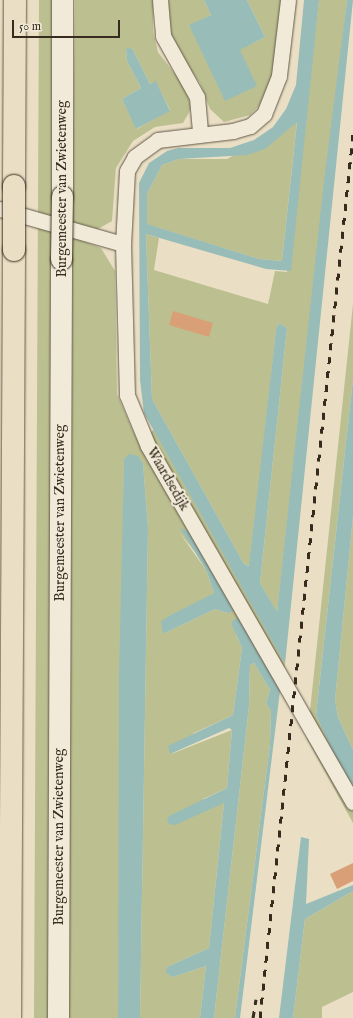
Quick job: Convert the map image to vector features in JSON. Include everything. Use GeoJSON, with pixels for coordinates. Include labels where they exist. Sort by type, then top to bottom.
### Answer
{"type":"FeatureCollection","features":[{"type":"Feature","properties":{"kind":"highway"},"geometry":{"type":"LineString","coordinates":[[10,1018],[15,0]]}},
{"type":"Feature","properties":{"kind":"main road","name":"Burgemeester van Zwietenweg"},"geometry":{"type":"LineString","coordinates":[[58,1018],[63,2]]}},
{"type":"Feature","properties":{"kind":"street"},"geometry":{"type":"LineString","coordinates":[[160,0],[163,36],[197,97],[200,134]]}},
{"type":"Feature","properties":{"kind":"street","name":"Waardsedijk"},"geometry":{"type":"LineString","coordinates":[[288,0],[279,76],[264,114],[250,126],[158,140],[135,157],[124,180],[127,395],[135,421],[353,802]]}},
{"type":"Feature","properties":{"kind":"street"},"geometry":{"type":"LineString","coordinates":[[0,209],[124,244]]}},
{"type":"Feature","properties":{"kind":"green space"},"geometry":{"type":"Polygon","coordinates":[[[39,0],[54,0],[49,1018],[34,1018],[39,0]]]}},
{"type":"Feature","properties":{"kind":"green space"},"geometry":{"type":"Polygon","coordinates":[[[75,0],[153,0],[153,31],[158,52],[187,90],[191,109],[183,123],[155,127],[133,141],[116,168],[112,221],[98,229],[72,223],[75,0]],[[132,48],[126,50],[127,61],[141,88],[122,99],[137,129],[170,110],[156,82],[150,84],[132,48]]]}},
{"type":"Feature","properties":{"kind":"green space"},"geometry":{"type":"Polygon","coordinates":[[[169,0],[204,0],[211,15],[189,26],[239,50],[265,37],[247,0],[282,0],[273,79],[259,106],[250,115],[224,122],[210,109],[200,83],[175,49],[169,28],[169,0]]]}},
{"type":"Feature","properties":{"kind":"green space"},"geometry":{"type":"Polygon","coordinates":[[[319,0],[347,0],[277,613],[260,583],[287,328],[279,323],[276,331],[250,566],[244,564],[152,399],[146,234],[159,238],[154,270],[268,304],[275,271],[287,272],[319,0]]]}},
{"type":"Feature","properties":{"kind":"green space"},"geometry":{"type":"Polygon","coordinates":[[[297,121],[282,261],[259,259],[146,224],[147,194],[162,165],[179,159],[227,159],[297,121]]]}},
{"type":"Feature","properties":{"kind":"green space"},"geometry":{"type":"Polygon","coordinates":[[[72,237],[101,248],[115,271],[117,394],[132,429],[140,445],[154,429],[285,664],[280,691],[243,619],[236,635],[242,648],[233,715],[194,733],[171,754],[232,730],[227,788],[203,799],[224,803],[209,948],[167,967],[173,977],[206,966],[200,1018],[140,1018],[148,528],[143,463],[124,459],[118,1018],[68,1018],[72,237]],[[179,532],[206,570],[214,593],[192,606],[163,634],[215,609],[228,613],[229,594],[179,532]]]}},
{"type":"Feature","properties":{"kind":"green space"},"geometry":{"type":"Polygon","coordinates":[[[353,304],[353,379],[316,715],[335,757],[353,786],[353,823],[307,739],[353,304]]]}},
{"type":"Feature","properties":{"kind":"green space"},"geometry":{"type":"Polygon","coordinates":[[[353,517],[353,750],[338,717],[335,700],[353,517]]]}},
{"type":"Feature","properties":{"kind":"green space"},"geometry":{"type":"Polygon","coordinates":[[[254,663],[270,690],[266,703],[271,711],[270,744],[235,1018],[214,1018],[249,706],[250,665],[254,663]]]}},
{"type":"Feature","properties":{"kind":"green space"},"geometry":{"type":"Polygon","coordinates":[[[353,891],[353,992],[322,1007],[322,1018],[293,1018],[305,919],[353,891]]]}},
{"type":"Feature","properties":{"kind":"water"},"geometry":{"type":"Polygon","coordinates":[[[204,0],[247,0],[265,37],[240,50],[257,86],[225,101],[189,25],[211,15],[204,0]]]}},
{"type":"Feature","properties":{"kind":"water"},"geometry":{"type":"Polygon","coordinates":[[[304,0],[319,0],[291,271],[266,269],[146,234],[152,399],[244,564],[249,566],[276,330],[279,323],[287,328],[260,583],[277,612],[324,181],[347,0],[353,0],[285,664],[144,413],[140,380],[139,183],[149,163],[167,151],[178,148],[230,148],[254,140],[273,127],[286,109],[296,85],[304,0]],[[297,122],[265,149],[247,155],[179,159],[162,165],[147,194],[147,224],[259,259],[282,261],[297,122]]]}},
{"type":"Feature","properties":{"kind":"water"},"geometry":{"type":"Polygon","coordinates":[[[132,48],[150,84],[156,81],[170,111],[136,129],[122,99],[141,88],[127,61],[126,49],[132,48]]]}},
{"type":"Feature","properties":{"kind":"water"},"geometry":{"type":"Polygon","coordinates":[[[353,379],[353,517],[335,700],[338,717],[353,750],[353,786],[335,757],[316,715],[353,379]]]}},
{"type":"Feature","properties":{"kind":"water"},"geometry":{"type":"Polygon","coordinates":[[[129,454],[138,456],[143,463],[148,528],[140,1018],[118,1018],[119,674],[124,459],[129,454]]]}},
{"type":"Feature","properties":{"kind":"water"},"geometry":{"type":"Polygon","coordinates":[[[180,528],[192,533],[235,610],[228,613],[215,609],[163,634],[161,622],[167,617],[214,593],[206,570],[180,528]]]}},
{"type":"Feature","properties":{"kind":"water"},"geometry":{"type":"Polygon","coordinates":[[[237,617],[243,619],[280,691],[240,1018],[235,1018],[270,744],[271,711],[266,703],[270,690],[254,663],[250,665],[249,706],[214,1018],[200,1018],[206,966],[173,977],[166,973],[167,967],[209,948],[224,803],[175,825],[169,824],[167,820],[169,816],[227,788],[232,730],[229,728],[170,754],[168,746],[233,715],[242,648],[231,623],[237,617]]]}},
{"type":"Feature","properties":{"kind":"water"},"geometry":{"type":"Polygon","coordinates":[[[301,837],[309,839],[306,904],[353,885],[353,891],[305,919],[293,1018],[279,1018],[301,837]]]}},
{"type":"Feature","properties":{"kind":"building"},"geometry":{"type":"Polygon","coordinates":[[[173,311],[213,323],[209,337],[169,325],[173,311]]]}},
{"type":"Feature","properties":{"kind":"building"},"geometry":{"type":"Polygon","coordinates":[[[353,863],[353,881],[337,889],[330,874],[353,863]]]}},
{"type":"Feature","properties":{"kind":"railway"},"geometry":{"type":"LineString","coordinates":[[260,1018],[353,135]]}},
{"type":"Feature","properties":{"kind":"railway"},"geometry":{"type":"LineString","coordinates":[[253,1018],[256,999]]}}]}
